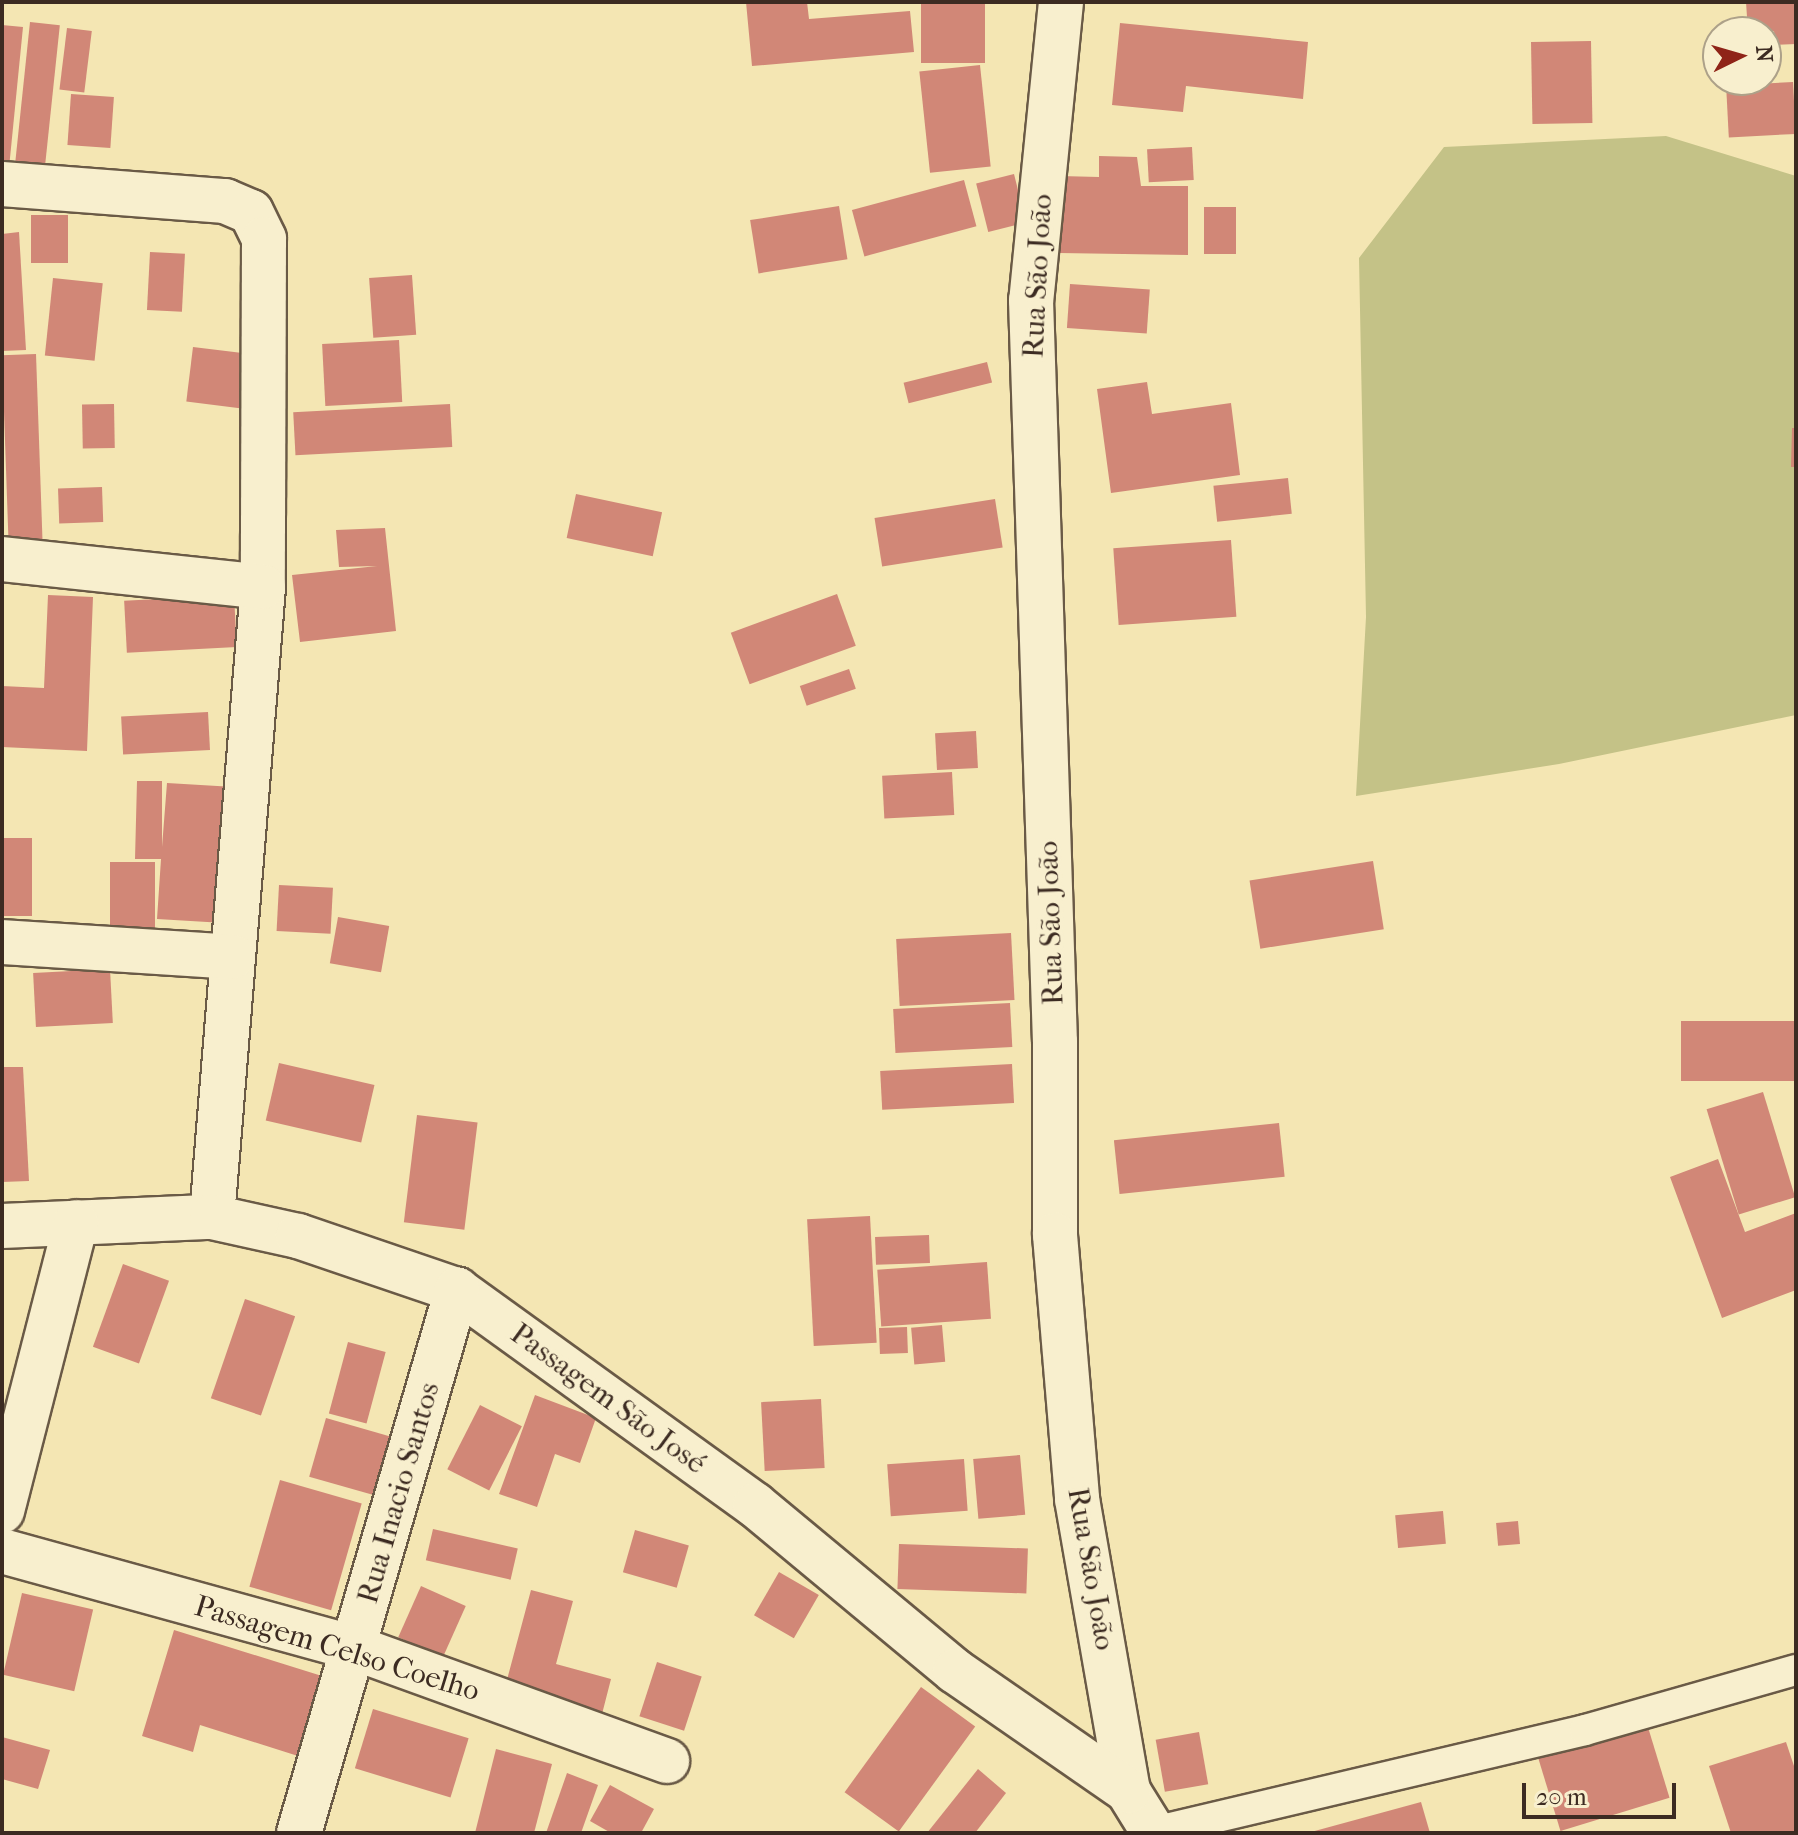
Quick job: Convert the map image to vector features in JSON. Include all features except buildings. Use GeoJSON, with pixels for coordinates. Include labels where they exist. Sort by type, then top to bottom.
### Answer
{"type":"FeatureCollection","features":[{"type":"Feature","properties":{"kind":"street","name":"Rua São João"},"geometry":{"type":"LineString","coordinates":[[1061,2],[1031,300],[1055,1042],[1055,1235],[1077,1499],[1128,1791],[1154,1833]]}},
{"type":"Feature","properties":{"kind":"street"},"geometry":{"type":"LineString","coordinates":[[2,184],[225,201],[251,212],[264,239],[263,587],[212,1217]]}},
{"type":"Feature","properties":{"kind":"street"},"geometry":{"type":"LineString","coordinates":[[2,559],[263,587]]}},
{"type":"Feature","properties":{"kind":"street"},"geometry":{"type":"LineString","coordinates":[[2,942],[233,957]]}},
{"type":"Feature","properties":{"kind":"street","name":"Passagem São José"},"geometry":{"type":"LineString","coordinates":[[2,1226],[212,1217],[298,1236],[457,1290],[755,1505],[955,1671],[1128,1791]]}},
{"type":"Feature","properties":{"kind":"street"},"geometry":{"type":"LineString","coordinates":[[2,1511],[76,1222]]}},
{"type":"Feature","properties":{"kind":"street","name":"Rua Inacio Santos"},"geometry":{"type":"LineString","coordinates":[[299,1833],[457,1290]]}},
{"type":"Feature","properties":{"kind":"street","name":"Passagem Celso Coelho"},"geometry":{"type":"LineString","coordinates":[[2,1551],[355,1648],[667,1761]]}},
{"type":"Feature","properties":{"kind":"lane"},"geometry":{"type":"LineString","coordinates":[[1154,1833],[1585,1730],[1796,1670]]}},
{"type":"Feature","properties":{"kind":"shaded area"},"geometry":{"type":"Polygon","coordinates":[[[1666,136],[1796,176],[1796,715],[1559,764],[1356,796],[1366,617],[1359,258],[1444,147],[1666,136]]]}}]}
